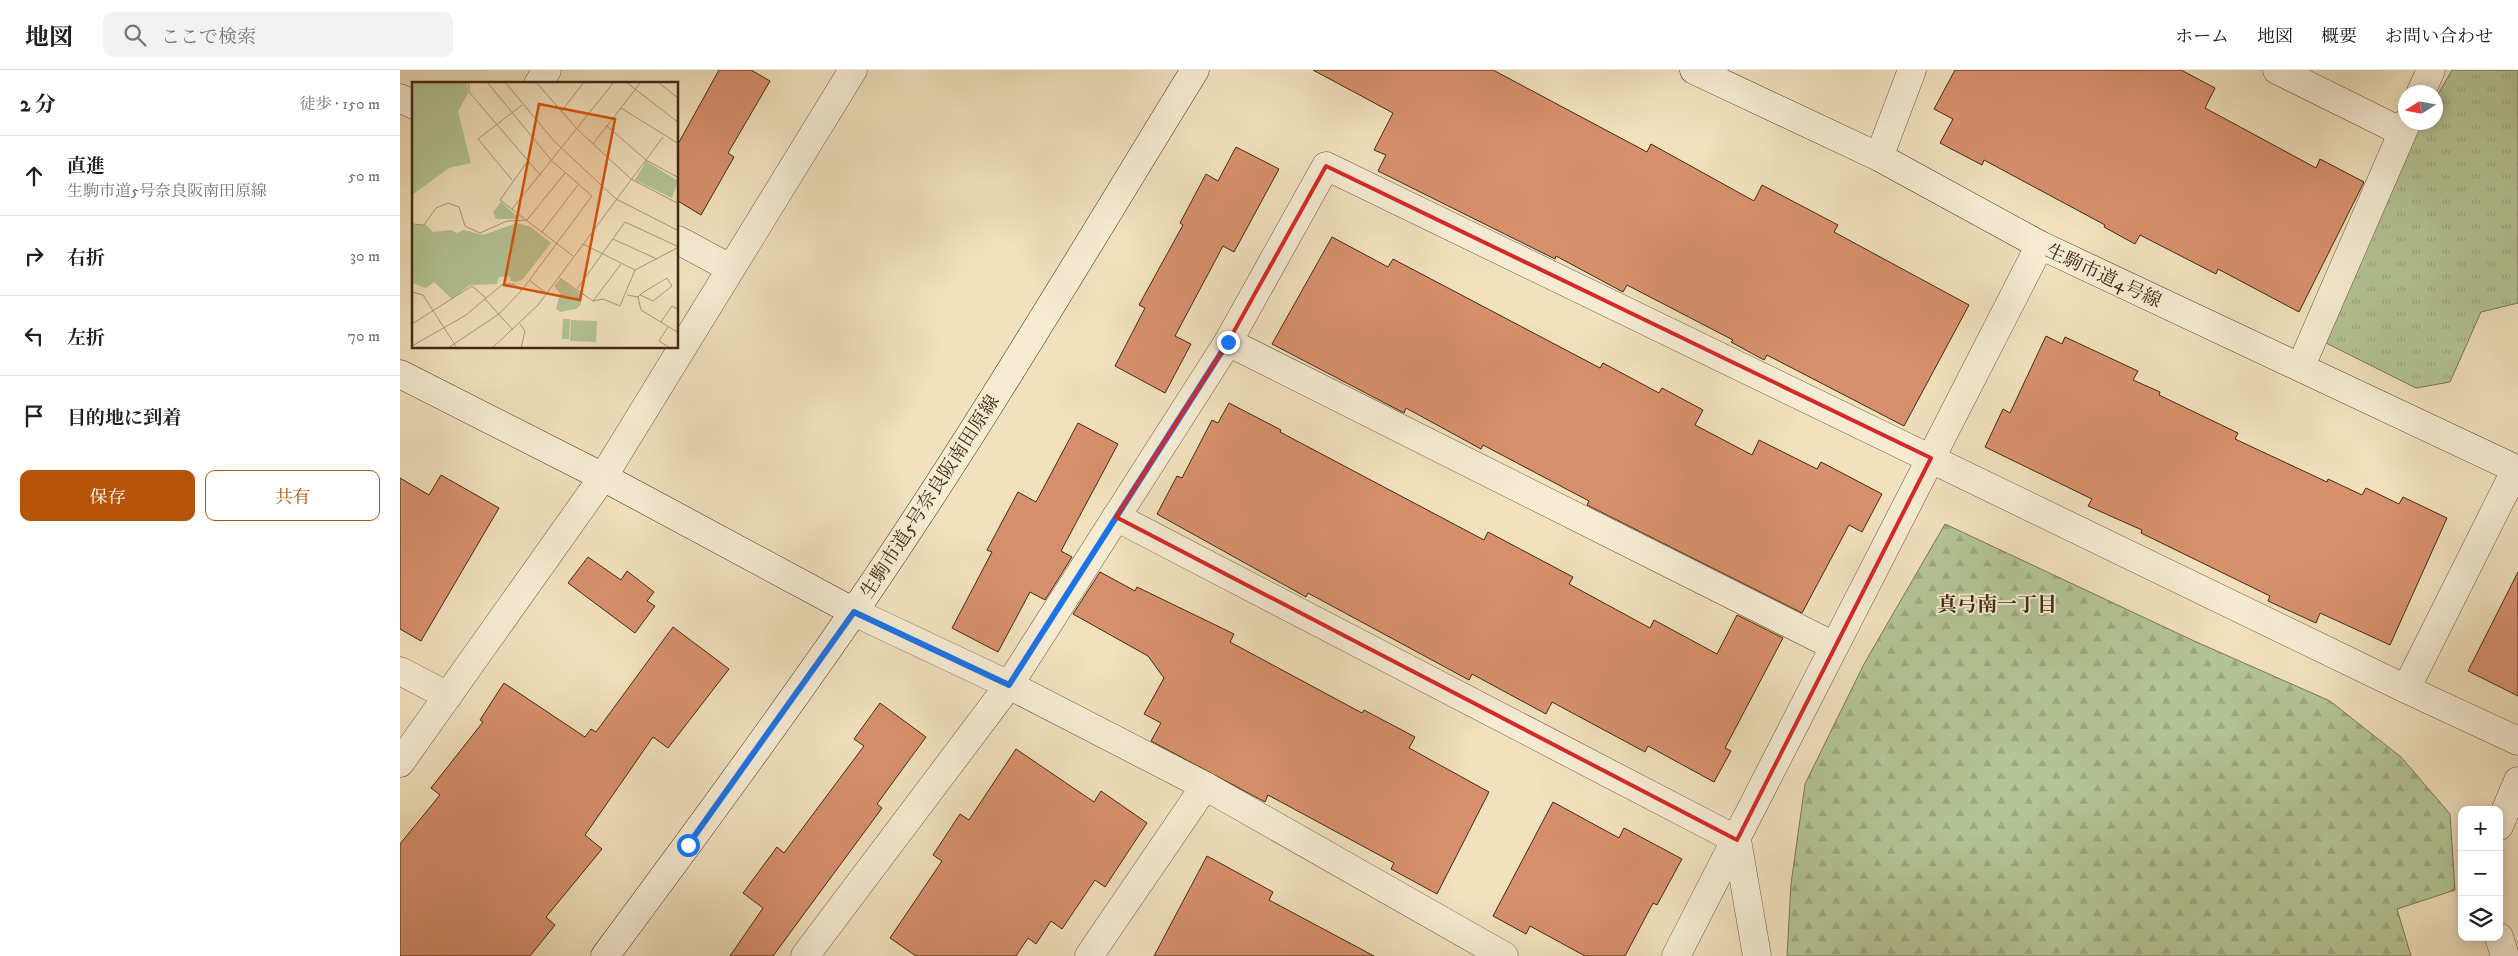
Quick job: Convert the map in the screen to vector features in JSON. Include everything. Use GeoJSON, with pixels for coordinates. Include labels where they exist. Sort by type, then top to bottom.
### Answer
{"type":"FeatureCollection","features":[{"type":"Feature","properties":{"kind":"street"},"geometry":{"type":"LineString","coordinates":[[539,82],[547,70]]}},
{"type":"Feature","properties":{"kind":"street"},"geometry":{"type":"LineString","coordinates":[[400,763],[603,477],[853,70]]}},
{"type":"Feature","properties":{"kind":"street","name":"生駒市道5号奈良阪南田原線"},"geometry":{"type":"LineString","coordinates":[[606,956],[688,845],[854,612],[977,425],[1195,70]]}},
{"type":"Feature","properties":{"kind":"street","name":"生駒市道4号線"},"geometry":{"type":"LineString","coordinates":[[1694,70],[1879,157],[2040,245],[2517,469]]}},
{"type":"Feature","properties":{"kind":"street"},"geometry":{"type":"LineString","coordinates":[[1879,157],[1912,70]]}},
{"type":"Feature","properties":{"kind":"street"},"geometry":{"type":"LineString","coordinates":[[2277,70],[2398,124]]}},
{"type":"Feature","properties":{"kind":"street"},"geometry":{"type":"LineString","coordinates":[[2424,85],[2431,70]]}},
{"type":"Feature","properties":{"kind":"street"},"geometry":{"type":"LineString","coordinates":[[400,98],[412,103]]}},
{"type":"Feature","properties":{"kind":"street"},"geometry":{"type":"LineString","coordinates":[[2301,366],[2403,130]]}},
{"type":"Feature","properties":{"kind":"street"},"geometry":{"type":"LineString","coordinates":[[805,956],[1009,685],[1228,342],[1326,166],[2406,689],[2518,741]]}},
{"type":"Feature","properties":{"kind":"street"},"geometry":{"type":"LineString","coordinates":[[679,241],[730,268]]}},
{"type":"Feature","properties":{"kind":"street"},"geometry":{"type":"LineString","coordinates":[[1676,956],[2040,245]]}},
{"type":"Feature","properties":{"kind":"street"},"geometry":{"type":"LineString","coordinates":[[1228,342],[1834,646]]}},
{"type":"Feature","properties":{"kind":"street"},"geometry":{"type":"LineString","coordinates":[[400,374],[603,477],[854,612],[1009,685],[1204,786],[1504,956]]}},
{"type":"Feature","properties":{"kind":"street"},"geometry":{"type":"LineString","coordinates":[[2406,689],[2517,469]]}},
{"type":"Feature","properties":{"kind":"street"},"geometry":{"type":"LineString","coordinates":[[1116,517],[1737,840]]}},
{"type":"Feature","properties":{"kind":"street"},"geometry":{"type":"LineString","coordinates":[[400,671],[448,696]]}},
{"type":"Feature","properties":{"kind":"street"},"geometry":{"type":"LineString","coordinates":[[2503,817],[2518,781]]}},
{"type":"Feature","properties":{"kind":"street"},"geometry":{"type":"LineString","coordinates":[[1089,956],[1204,786]]}},
{"type":"Feature","properties":{"kind":"street"},"geometry":{"type":"LineString","coordinates":[[1737,840],[1757,956]]}},
{"type":"Feature","properties":{"kind":"street"},"geometry":{"type":"LineString","coordinates":[[2500,941],[2505,956]]}},
{"type":"Feature","properties":{"kind":"highlighted area"},"geometry":{"type":"Polygon","coordinates":[[[1326,166],[1931,458],[1737,840],[1116,517],[1228,342],[1326,166]]]}},
{"type":"Feature","properties":{"kind":"green space"},"geometry":{"type":"Polygon","coordinates":[[[2452,70],[2518,70],[2518,303],[2481,312],[2450,382],[2416,388],[2326,343],[2410,143],[2418,130],[2443,130],[2443,86],[2452,70]]]}},
{"type":"Feature","properties":{"kind":"green space"},"geometry":{"type":"Polygon","coordinates":[[[1945,524],[2192,640],[2330,701],[2401,757],[2450,814],[2455,890],[2397,909],[2411,956],[1787,956],[1791,884],[1805,784],[1864,664],[1945,524]]]}},
{"type":"Feature","properties":{"kind":"building"},"geometry":{"type":"Polygon","coordinates":[[[719,70],[751,70],[770,81],[728,153],[734,157],[701,215],[679,202],[679,142],[719,70]]]}},
{"type":"Feature","properties":{"kind":"building"},"geometry":{"type":"Polygon","coordinates":[[[1313,70],[1493,70],[1647,152],[1651,144],[1754,201],[1762,185],[1838,225],[1834,232],[1969,305],[1904,426],[1767,355],[1764,360],[1731,342],[1733,340],[1627,285],[1623,292],[1556,256],[1555,259],[1378,171],[1386,155],[1374,150],[1393,113],[1313,70]]]}},
{"type":"Feature","properties":{"kind":"building"},"geometry":{"type":"Polygon","coordinates":[[[1955,70],[2181,70],[2215,88],[2205,108],[2316,168],[2320,159],[2364,182],[2299,312],[2218,269],[2216,274],[2140,235],[2135,244],[2104,227],[2105,225],[1984,160],[1982,165],[1940,143],[1953,119],[1934,109],[1955,70]]]}},
{"type":"Feature","properties":{"kind":"building"},"geometry":{"type":"Polygon","coordinates":[[[1236,147],[1279,169],[1234,252],[1223,246],[1175,336],[1191,344],[1165,393],[1115,366],[1145,308],[1139,305],[1183,225],[1180,223],[1206,174],[1218,181],[1236,147]]]}},
{"type":"Feature","properties":{"kind":"building"},"geometry":{"type":"Polygon","coordinates":[[[1332,237],[1388,267],[1393,259],[1600,368],[1603,363],[1659,393],[1662,388],[1703,410],[1695,425],[1752,455],[1759,440],[1817,469],[1821,462],[1882,494],[1862,532],[1849,525],[1802,613],[1587,505],[1589,501],[1483,445],[1481,449],[1406,408],[1404,413],[1272,344],[1332,237]]]}},
{"type":"Feature","properties":{"kind":"building"},"geometry":{"type":"Polygon","coordinates":[[[2046,336],[2062,344],[2065,337],[2138,371],[2133,380],[2160,392],[2159,395],[2238,433],[2235,439],[2327,482],[2328,479],[2362,495],[2366,488],[2399,504],[2403,497],[2447,518],[2390,645],[2320,613],[2316,623],[2268,601],[2270,596],[2141,533],[2142,530],[2088,506],[2092,499],[1985,447],[2003,409],[2010,413],[2046,336]]]}},
{"type":"Feature","properties":{"kind":"building"},"geometry":{"type":"Polygon","coordinates":[[[1229,403],[1484,540],[1488,532],[1573,577],[1569,584],[1650,628],[1654,620],[1717,654],[1737,615],[1783,638],[1725,748],[1731,751],[1714,782],[1648,746],[1645,752],[1552,702],[1546,714],[1472,674],[1469,680],[1308,593],[1306,597],[1157,514],[1177,476],[1182,478],[1212,420],[1218,423],[1229,403]]]}},
{"type":"Feature","properties":{"kind":"building"},"geometry":{"type":"Polygon","coordinates":[[[1078,423],[1118,444],[1061,551],[1072,557],[1045,600],[1030,592],[998,652],[952,628],[992,552],[987,550],[1018,492],[1036,502],[1078,423]]]}},
{"type":"Feature","properties":{"kind":"building"},"geometry":{"type":"Polygon","coordinates":[[[441,475],[499,508],[421,641],[400,629],[400,478],[429,495],[441,475]]]}},
{"type":"Feature","properties":{"kind":"building"},"geometry":{"type":"Polygon","coordinates":[[[588,557],[621,580],[627,571],[654,592],[647,601],[655,606],[635,633],[568,583],[588,557]]]}},
{"type":"Feature","properties":{"kind":"building"},"geometry":{"type":"Polygon","coordinates":[[[1100,572],[1135,591],[1137,587],[1234,634],[1230,642],[1362,713],[1364,710],[1415,737],[1409,748],[1489,792],[1437,894],[1391,869],[1394,863],[1268,795],[1265,802],[1151,741],[1161,723],[1144,714],[1164,678],[1148,656],[1073,614],[1100,572]]]}},
{"type":"Feature","properties":{"kind":"building"},"geometry":{"type":"Polygon","coordinates":[[[2518,572],[2518,696],[2468,671],[2518,572]]]}},
{"type":"Feature","properties":{"kind":"building"},"geometry":{"type":"Polygon","coordinates":[[[673,627],[729,669],[668,748],[653,737],[585,835],[602,849],[546,917],[555,925],[530,956],[400,956],[400,844],[440,795],[431,788],[483,722],[480,720],[504,683],[585,737],[591,729],[596,732],[673,627]]]}},
{"type":"Feature","properties":{"kind":"building"},"geometry":{"type":"Polygon","coordinates":[[[880,703],[926,737],[877,804],[882,808],[773,956],[730,956],[763,908],[743,893],[777,847],[784,853],[864,746],[854,739],[880,703]]]}},
{"type":"Feature","properties":{"kind":"building"},"geometry":{"type":"Polygon","coordinates":[[[1016,749],[1094,802],[1101,791],[1147,823],[1105,887],[1095,880],[1062,929],[1051,921],[1036,944],[1028,938],[1016,956],[916,956],[890,938],[942,861],[933,855],[960,814],[969,820],[1016,749]]]}},
{"type":"Feature","properties":{"kind":"building"},"geometry":{"type":"Polygon","coordinates":[[[1553,802],[1619,838],[1624,828],[1682,859],[1657,905],[1653,903],[1625,956],[1585,956],[1530,926],[1526,934],[1493,916],[1553,802]]]}},
{"type":"Feature","properties":{"kind":"building"},"geometry":{"type":"Polygon","coordinates":[[[1207,856],[1273,892],[1269,900],[1374,956],[1154,956],[1207,856]]]}},
{"type":"Feature","properties":{"kind":"district","name":"真弓南一丁目"},"geometry":{"type":"Point","coordinates":[1997,604]}},
{"type":"Feature","properties":{"kind":"route"},"geometry":{"type":"LineString","coordinates":[[688,845],[854,612],[1009,685],[1228,342]]}}]}
